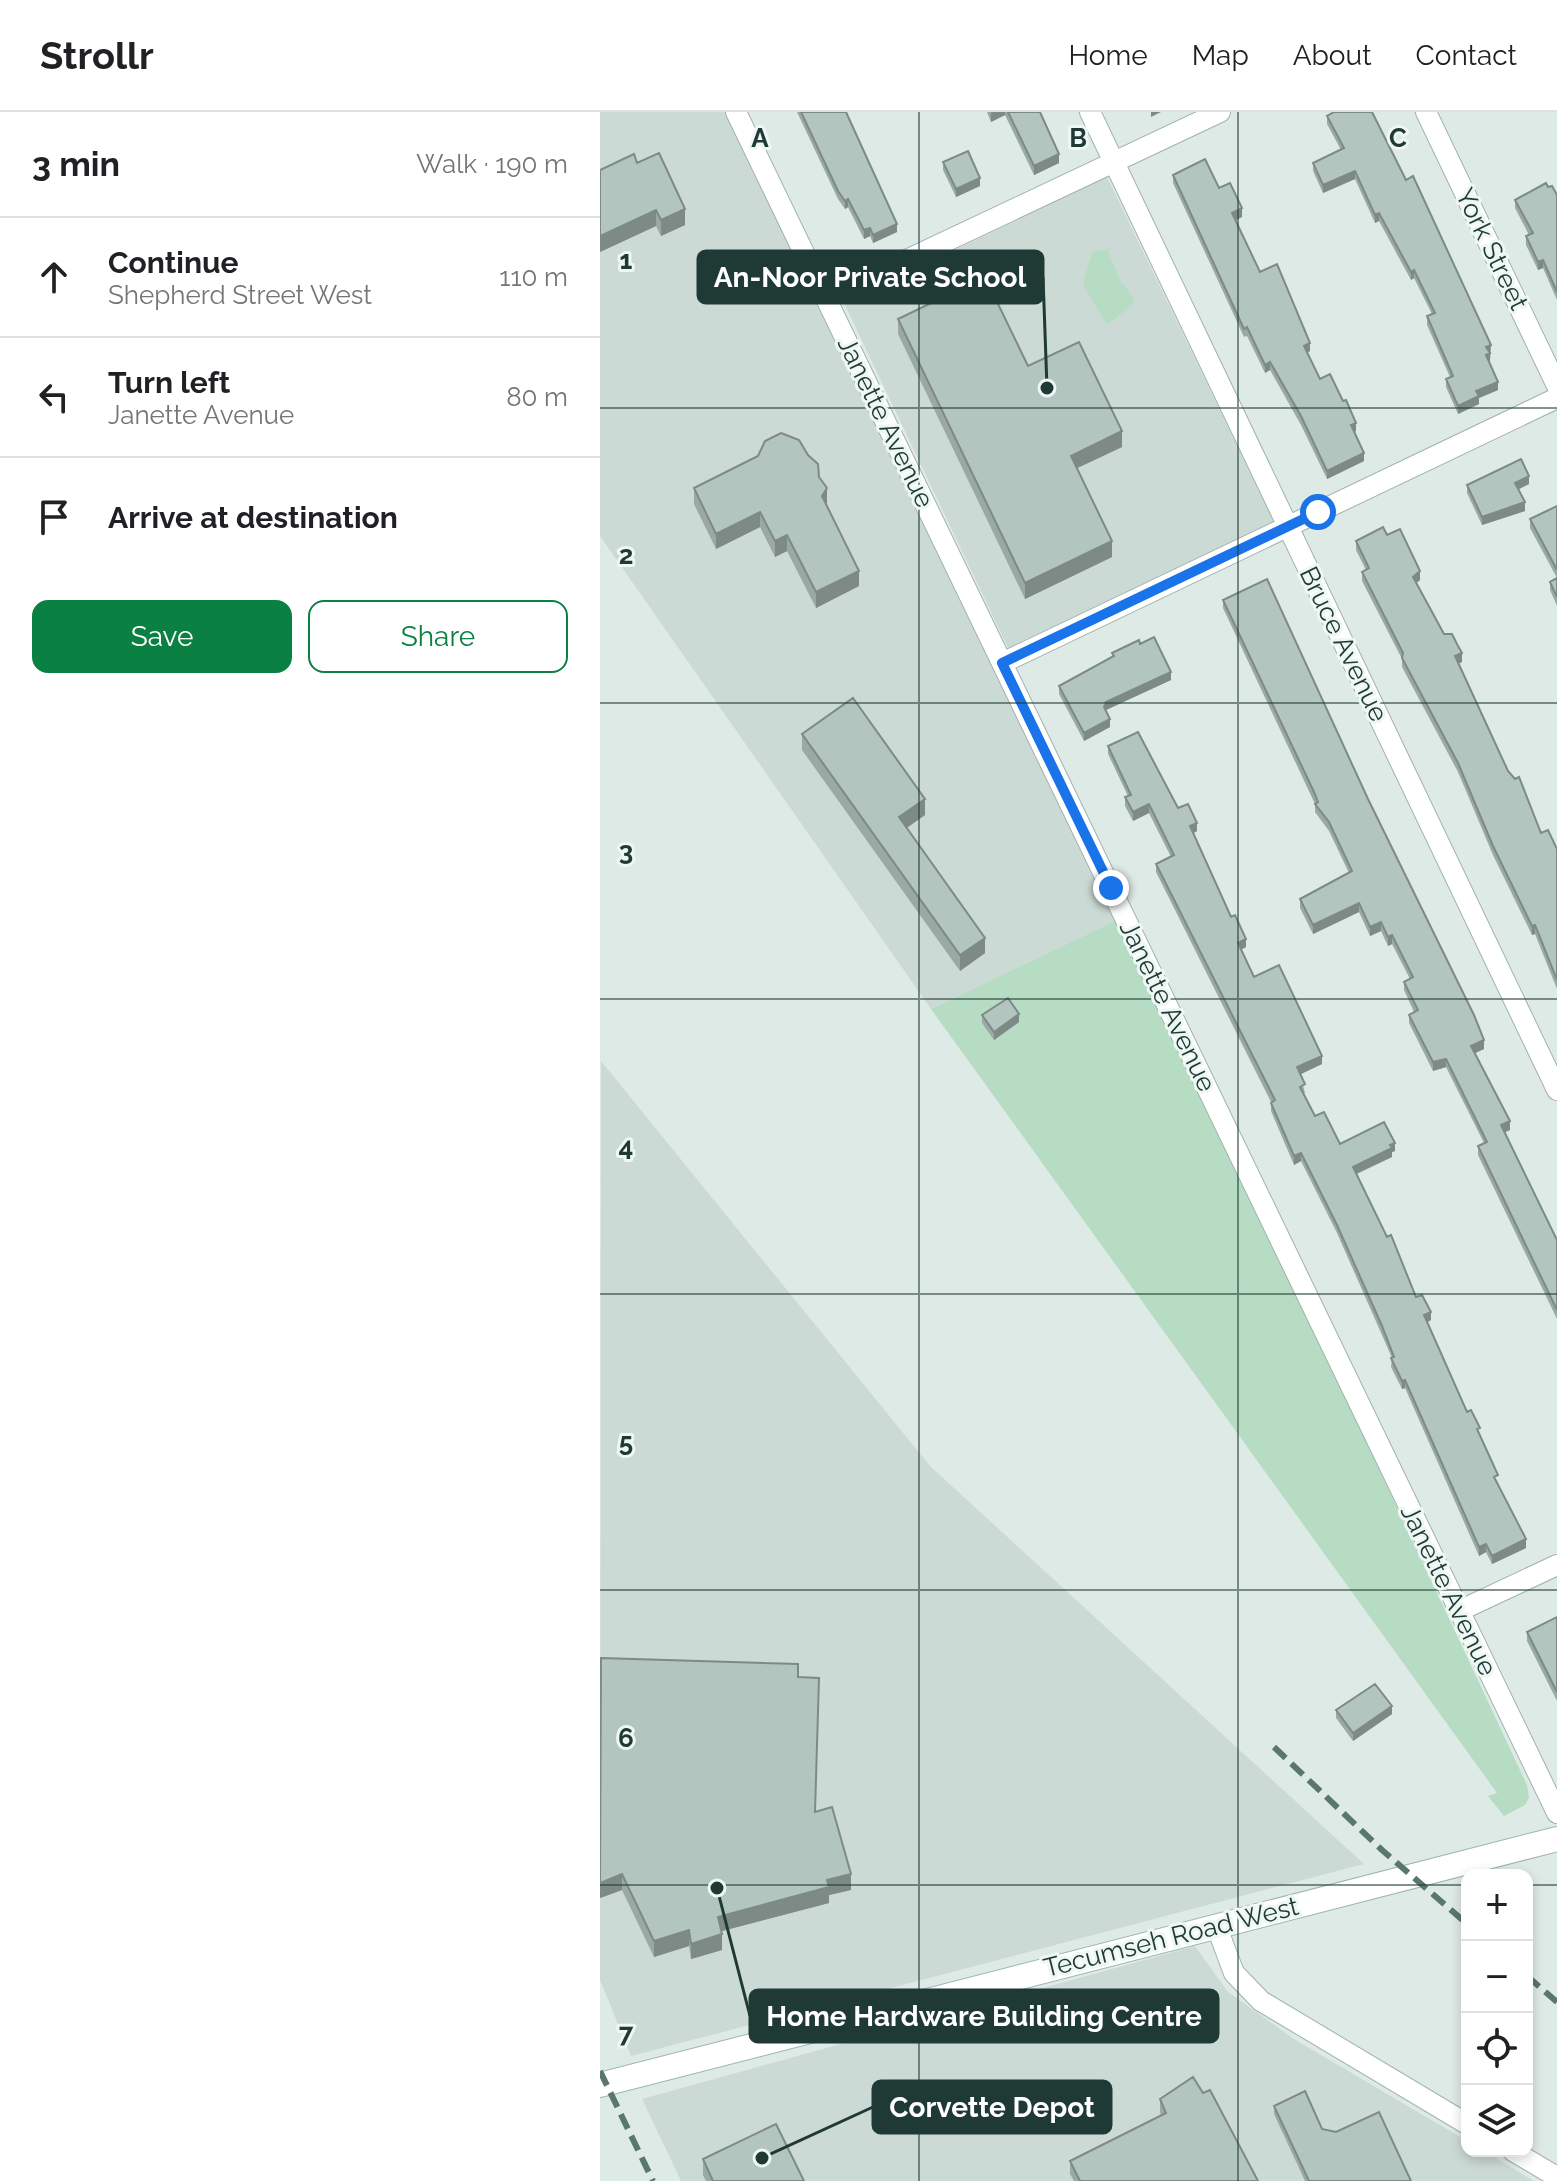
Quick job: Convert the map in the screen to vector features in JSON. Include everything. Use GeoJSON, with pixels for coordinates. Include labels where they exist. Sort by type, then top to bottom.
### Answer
{"type":"FeatureCollection","features":[{"type":"Feature","properties":{"kind":"main road","name":"Tecumseh Road West"},"geometry":{"type":"LineString","coordinates":[[600,2085],[1557,1839]]}},
{"type":"Feature","properties":{"kind":"street","name":"Janette Avenue"},"geometry":{"type":"LineString","coordinates":[[736,112],[1557,1813]]}},
{"type":"Feature","properties":{"kind":"street","name":"Bruce Avenue"},"geometry":{"type":"LineString","coordinates":[[1090,112],[1557,1090]]}},
{"type":"Feature","properties":{"kind":"street"},"geometry":{"type":"LineString","coordinates":[[826,298],[1220,112]]}},
{"type":"Feature","properties":{"kind":"street","name":"York Street"},"geometry":{"type":"LineString","coordinates":[[1426,112],[1557,386]]}},
{"type":"Feature","properties":{"kind":"street"},"geometry":{"type":"LineString","coordinates":[[1002,663],[1557,398]]}},
{"type":"Feature","properties":{"kind":"street"},"geometry":{"type":"LineString","coordinates":[[1459,1611],[1557,1565]]}},
{"type":"Feature","properties":{"kind":"street"},"geometry":{"type":"LineString","coordinates":[[1216,1925],[1234,1973],[1261,2001],[1461,2120]]}},
{"type":"Feature","properties":{"kind":"street"},"geometry":{"type":"LineString","coordinates":[[1523,2157],[1557,2177]]}},
{"type":"Feature","properties":{"kind":"shaded area"},"geometry":{"type":"Polygon","coordinates":[[[600,112],[727,112],[1121,918],[931,1009],[600,536],[600,112]]]}},
{"type":"Feature","properties":{"kind":"shaded area"},"geometry":{"type":"Polygon","coordinates":[[[1107,177],[1274,522],[1008,648],[844,303],[1107,177]]]}},
{"type":"Feature","properties":{"kind":"shaded area"},"geometry":{"type":"Polygon","coordinates":[[[601,1061],[930,1466],[1364,1864],[631,2056],[600,1980],[601,1061]]]}},
{"type":"Feature","properties":{"kind":"shaded area"},"geometry":{"type":"Polygon","coordinates":[[[1195,1946],[1228,1992],[1294,2039],[1461,2137],[1461,2157],[1494,2157],[1534,2181],[681,2181],[642,2099],[1195,1946]]]}},
{"type":"Feature","properties":{"kind":"green space"},"geometry":{"type":"Polygon","coordinates":[[[1107,249],[1120,280],[1134,298],[1132,305],[1107,325],[1083,285],[1092,252],[1107,249]]]}},
{"type":"Feature","properties":{"kind":"green space"},"geometry":{"type":"Polygon","coordinates":[[[1121,918],[1527,1785],[1529,1798],[1525,1805],[1504,1816],[1488,1796],[1497,1793],[931,1009],[1121,918]]]}},
{"type":"Feature","properties":{"kind":"building"},"geometry":{"type":"Polygon","coordinates":[[[801,112],[846,112],[897,224],[873,235],[870,228],[864,230],[848,199],[845,201],[838,191],[801,112]]]}},
{"type":"Feature","properties":{"kind":"building"},"geometry":{"type":"Polygon","coordinates":[[[1008,112],[1040,112],[1059,154],[1034,166],[1008,112]]]}},
{"type":"Feature","properties":{"kind":"building"},"geometry":{"type":"Polygon","coordinates":[[[1334,112],[1372,112],[1406,180],[1413,176],[1491,345],[1486,347],[1490,353],[1486,355],[1498,382],[1476,391],[1479,396],[1458,406],[1446,379],[1453,376],[1427,316],[1435,313],[1414,270],[1411,272],[1379,213],[1375,215],[1355,171],[1323,185],[1313,163],[1344,148],[1327,116],[1334,112]]]}},
{"type":"Feature","properties":{"kind":"building"},"geometry":{"type":"Polygon","coordinates":[[[968,151],[980,178],[956,189],[943,162],[968,151]]]}},
{"type":"Feature","properties":{"kind":"building"},"geometry":{"type":"Polygon","coordinates":[[[659,153],[685,209],[661,220],[656,210],[600,236],[600,170],[634,154],[637,163],[659,153]]]}},
{"type":"Feature","properties":{"kind":"building"},"geometry":{"type":"Polygon","coordinates":[[[1205,159],[1219,188],[1230,183],[1242,208],[1232,213],[1260,272],[1277,264],[1310,343],[1304,346],[1320,379],[1330,374],[1356,423],[1351,425],[1364,453],[1327,471],[1301,416],[1270,362],[1265,365],[1247,327],[1244,329],[1173,175],[1205,159]]]}},
{"type":"Feature","properties":{"kind":"building"},"geometry":{"type":"Polygon","coordinates":[[[1546,183],[1557,195],[1557,292],[1543,260],[1538,262],[1526,236],[1533,233],[1515,200],[1546,183]]]}},
{"type":"Feature","properties":{"kind":"building"},"geometry":{"type":"Polygon","coordinates":[[[985,277],[1028,366],[1079,342],[1122,431],[1071,456],[1112,541],[1025,583],[898,319],[985,277]]]}},
{"type":"Feature","properties":{"kind":"building"},"geometry":{"type":"Polygon","coordinates":[[[781,433],[799,440],[818,464],[819,477],[827,488],[822,496],[859,571],[816,592],[787,535],[775,541],[760,512],[716,534],[694,488],[758,456],[765,441],[781,433]]]}},
{"type":"Feature","properties":{"kind":"building"},"geometry":{"type":"Polygon","coordinates":[[[1521,459],[1529,476],[1515,483],[1525,502],[1482,517],[1467,485],[1521,459]]]}},
{"type":"Feature","properties":{"kind":"building"},"geometry":{"type":"Polygon","coordinates":[[[1557,506],[1557,570],[1530,519],[1557,506]]]}},
{"type":"Feature","properties":{"kind":"building"},"geometry":{"type":"Polygon","coordinates":[[[1383,527],[1387,535],[1400,529],[1420,571],[1413,577],[1444,634],[1452,634],[1462,653],[1455,656],[1508,771],[1515,779],[1519,777],[1541,833],[1548,830],[1557,849],[1557,980],[1535,925],[1532,926],[1493,846],[1458,763],[1402,658],[1403,653],[1362,572],[1369,568],[1356,541],[1383,527]]]}},
{"type":"Feature","properties":{"kind":"building"},"geometry":{"type":"Polygon","coordinates":[[[1557,578],[1557,597],[1550,582],[1557,578]]]}},
{"type":"Feature","properties":{"kind":"building"},"geometry":{"type":"Polygon","coordinates":[[[1267,579],[1484,1040],[1471,1046],[1510,1121],[1501,1125],[1557,1240],[1557,1310],[1478,1146],[1487,1142],[1446,1059],[1433,1062],[1409,1015],[1418,1010],[1404,982],[1413,977],[1392,935],[1388,937],[1381,922],[1370,927],[1359,903],[1313,925],[1300,899],[1352,871],[1329,822],[1315,804],[1318,802],[1314,792],[1223,600],[1267,579]]]}},
{"type":"Feature","properties":{"kind":"building"},"geometry":{"type":"Polygon","coordinates":[[[1154,637],[1171,672],[1106,702],[1104,707],[1110,719],[1084,733],[1059,686],[1114,656],[1112,653],[1139,640],[1140,644],[1154,637]]]}},
{"type":"Feature","properties":{"kind":"building"},"geometry":{"type":"Polygon","coordinates":[[[853,698],[925,799],[899,817],[985,938],[960,955],[802,734],[853,698]]]}},
{"type":"Feature","properties":{"kind":"building"},"geometry":{"type":"Polygon","coordinates":[[[1138,732],[1178,808],[1188,804],[1197,823],[1190,826],[1231,917],[1235,915],[1246,939],[1238,943],[1254,977],[1279,965],[1322,1056],[1297,1067],[1305,1084],[1300,1087],[1315,1116],[1324,1112],[1340,1144],[1384,1122],[1395,1143],[1390,1145],[1392,1148],[1353,1167],[1387,1237],[1391,1235],[1416,1297],[1422,1295],[1431,1312],[1424,1315],[1467,1412],[1471,1410],[1480,1428],[1477,1429],[1498,1475],[1494,1477],[1526,1539],[1492,1556],[1486,1544],[1479,1547],[1405,1380],[1402,1381],[1391,1358],[1394,1357],[1382,1326],[1337,1225],[1301,1153],[1294,1156],[1271,1103],[1275,1100],[1156,864],[1174,855],[1149,804],[1133,812],[1125,797],[1131,795],[1108,746],[1138,732]]]}},
{"type":"Feature","properties":{"kind":"building"},"geometry":{"type":"Polygon","coordinates":[[[1008,998],[1019,1014],[994,1032],[982,1015],[1008,998]]]}},
{"type":"Feature","properties":{"kind":"building"},"geometry":{"type":"Polygon","coordinates":[[[1557,1617],[1557,1692],[1527,1632],[1557,1617]]]}},
{"type":"Feature","properties":{"kind":"building"},"geometry":{"type":"Polygon","coordinates":[[[601,1658],[798,1664],[798,1677],[819,1678],[815,1812],[832,1807],[851,1874],[827,1880],[829,1887],[718,1917],[722,1934],[691,1944],[689,1930],[654,1941],[622,1874],[600,1883],[601,1658]]]}},
{"type":"Feature","properties":{"kind":"building"},"geometry":{"type":"Polygon","coordinates":[[[1375,1684],[1392,1706],[1353,1733],[1336,1710],[1375,1684]]]}},
{"type":"Feature","properties":{"kind":"building"},"geometry":{"type":"Polygon","coordinates":[[[1193,2077],[1203,2093],[1210,2090],[1258,2181],[1080,2181],[1070,2161],[1166,2113],[1160,2099],[1193,2077]]]}},
{"type":"Feature","properties":{"kind":"building"},"geometry":{"type":"Polygon","coordinates":[[[1305,2091],[1322,2129],[1336,2132],[1379,2112],[1411,2181],[1309,2181],[1274,2106],[1305,2091]]]}},
{"type":"Feature","properties":{"kind":"building"},"geometry":{"type":"Polygon","coordinates":[[[776,2124],[804,2181],[713,2181],[703,2159],[776,2124]]]}},
{"type":"Feature","properties":{"kind":"railway"},"geometry":{"type":"LineString","coordinates":[[1274,1747],[1382,1850],[1461,1919]]}},
{"type":"Feature","properties":{"kind":"railway"},"geometry":{"type":"LineString","coordinates":[[1533,1981],[1557,2002]]}},
{"type":"Feature","properties":{"kind":"railway"},"geometry":{"type":"LineString","coordinates":[[600,2071],[653,2181]]}},
{"type":"Feature","properties":{"kind":"place","name":"An-Noor Private School"},"geometry":{"type":"Point","coordinates":[1047,388]}},
{"type":"Feature","properties":{"kind":"place","name":"Home Hardware Building Centre"},"geometry":{"type":"Point","coordinates":[717,1888]}},
{"type":"Feature","properties":{"kind":"place","name":"Corvette Depot"},"geometry":{"type":"Point","coordinates":[762,2158]}},
{"type":"Feature","properties":{"kind":"route"},"geometry":{"type":"LineString","coordinates":[[1111,888],[1002,663],[1318,512]]}}]}
